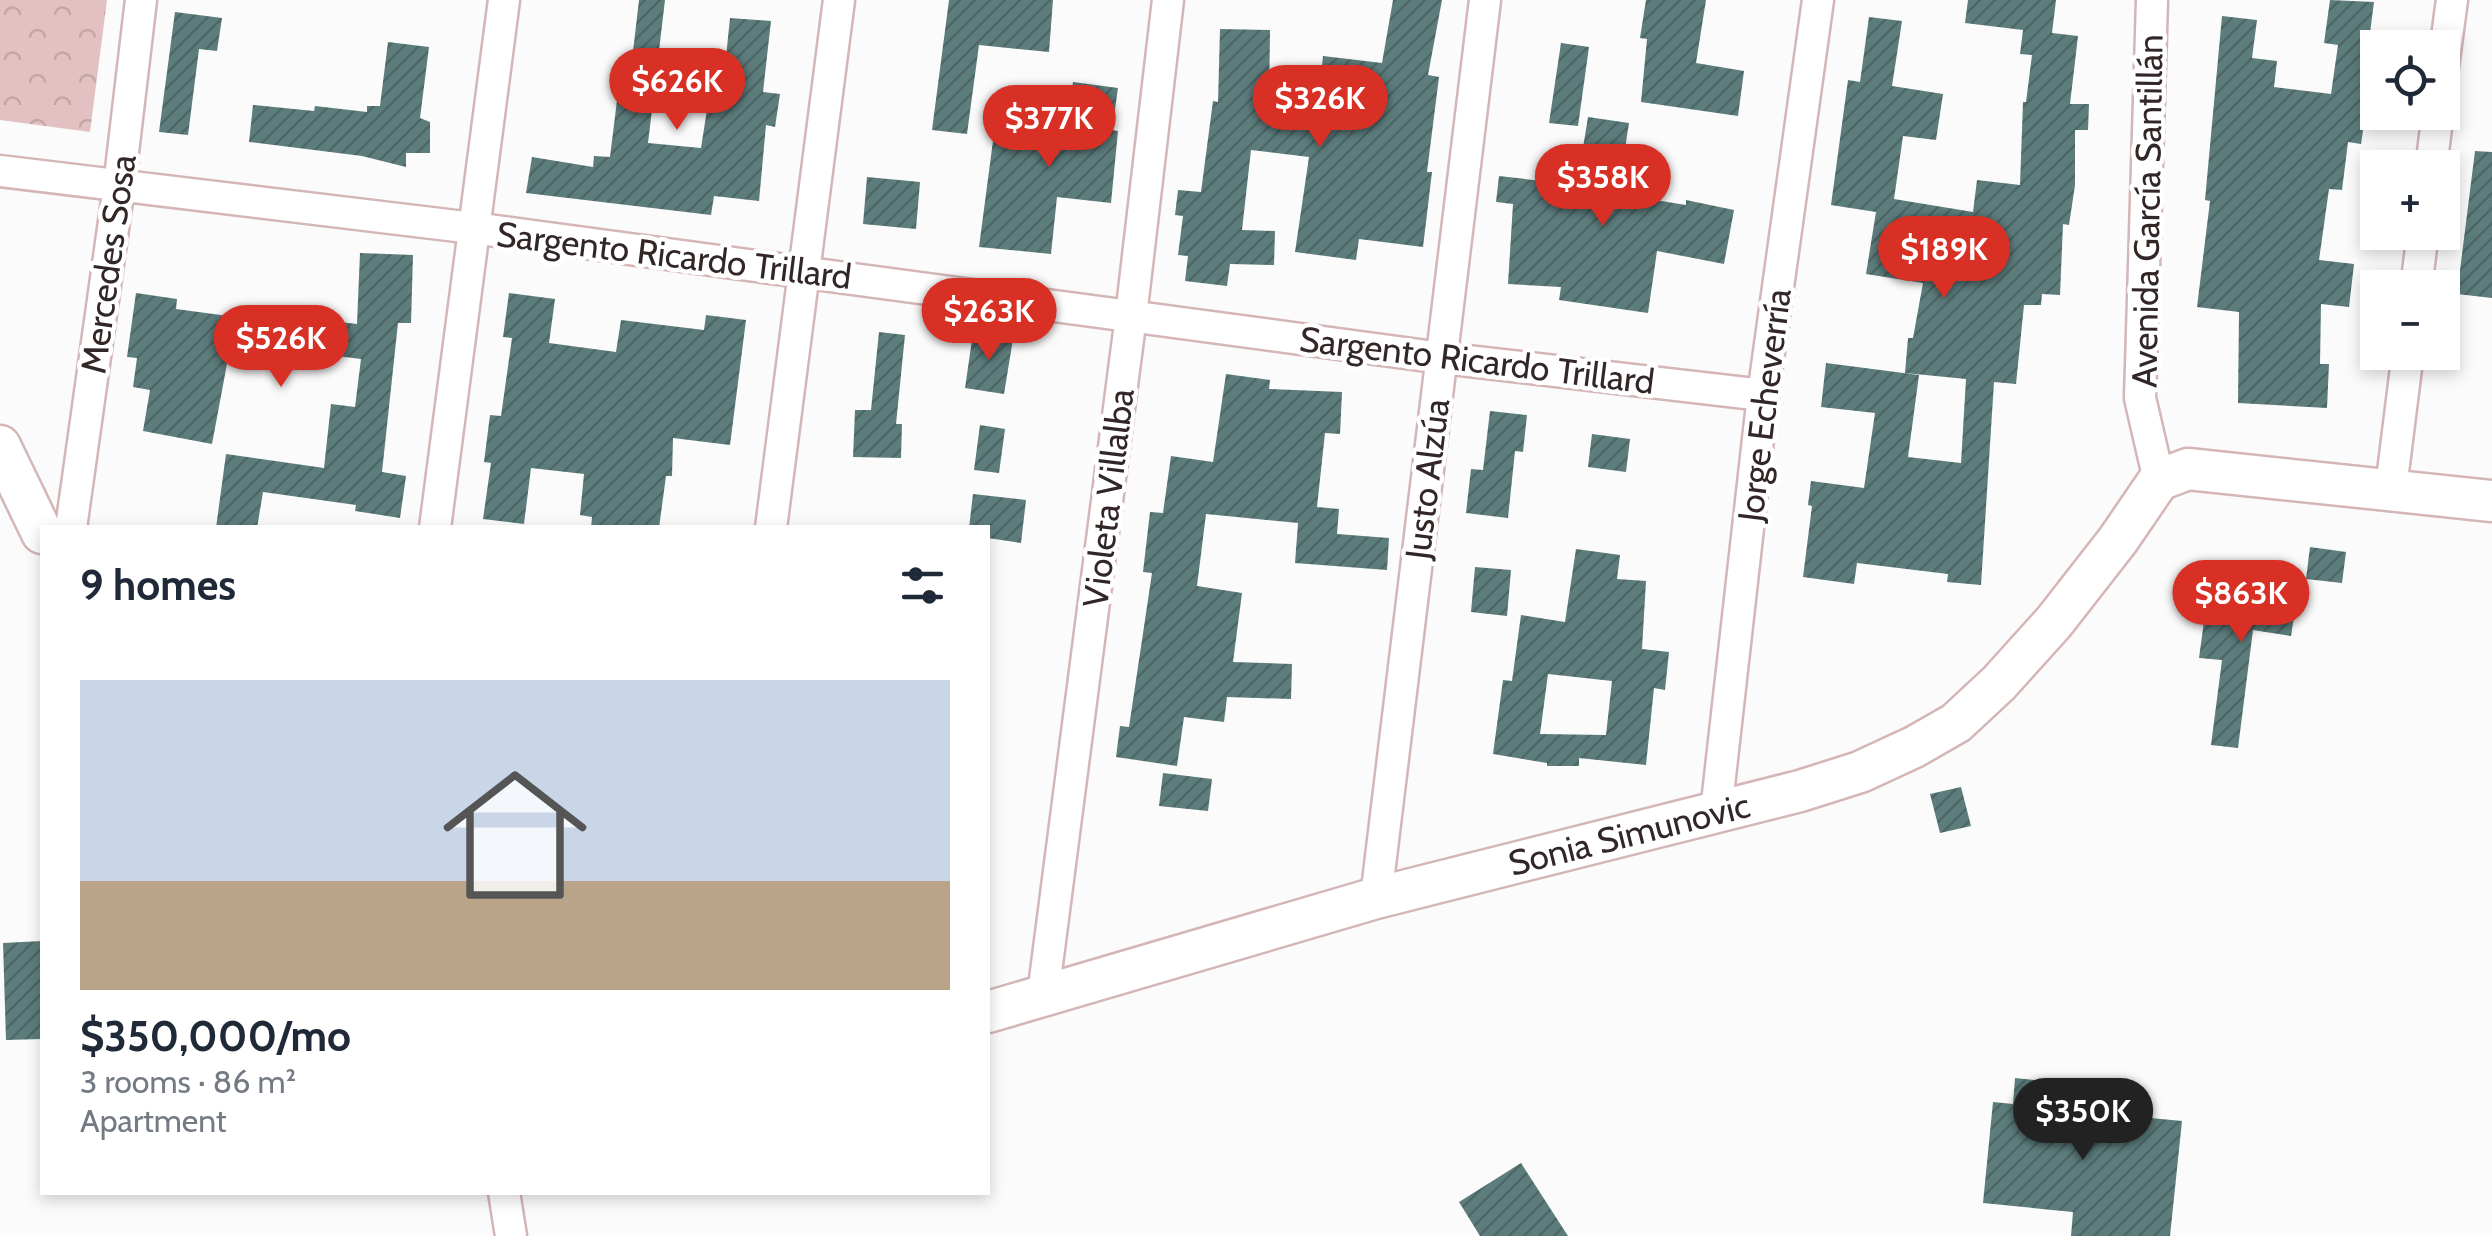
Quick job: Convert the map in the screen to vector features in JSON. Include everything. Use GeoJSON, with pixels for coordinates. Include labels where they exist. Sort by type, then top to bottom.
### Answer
{"type":"FeatureCollection","features":[{"type":"Feature","properties":{"kind":"street","name":"Mercedes Sosa"},"geometry":{"type":"LineString","coordinates":[[71,525],[141,0]]}},
{"type":"Feature","properties":{"kind":"street"},"geometry":{"type":"LineString","coordinates":[[434,525],[504,0]]}},
{"type":"Feature","properties":{"kind":"street"},"geometry":{"type":"LineString","coordinates":[[770,525],[839,0]]}},
{"type":"Feature","properties":{"kind":"street","name":"Violeta Villalba"},"geometry":{"type":"LineString","coordinates":[[1043,996],[1168,0]]}},
{"type":"Feature","properties":{"kind":"street","name":"Justo Alzúa"},"geometry":{"type":"LineString","coordinates":[[1376,898],[1485,0]]}},
{"type":"Feature","properties":{"kind":"street","name":"Jorge Echeverría"},"geometry":{"type":"LineString","coordinates":[[1716,812],[1763,395],[1818,0]]}},
{"type":"Feature","properties":{"kind":"street","name":"Avenida García Santillán"},"geometry":{"type":"LineString","coordinates":[[2152,0],[2140,398],[2160,480]]}},
{"type":"Feature","properties":{"kind":"street"},"geometry":{"type":"LineString","coordinates":[[2448,30],[2452,0]]}},
{"type":"Feature","properties":{"kind":"street","name":"Sargento Ricardo Trillard"},"geometry":{"type":"LineString","coordinates":[[0,171],[473,228],[1442,358],[1763,395]]}},
{"type":"Feature","properties":{"kind":"street"},"geometry":{"type":"LineString","coordinates":[[2391,488],[2406,370]]}},
{"type":"Feature","properties":{"kind":"street"},"geometry":{"type":"LineString","coordinates":[[0,446],[40,529]]}},
{"type":"Feature","properties":{"kind":"street"},"geometry":{"type":"LineString","coordinates":[[2160,480],[2188,468],[2492,502]]}},
{"type":"Feature","properties":{"kind":"street","name":"Sonia Simunovic"},"geometry":{"type":"LineString","coordinates":[[990,1011],[1376,898],[1800,791],[1860,772],[1956,722],[1999,683],[2054,622],[2160,480]]}},
{"type":"Feature","properties":{"kind":"street"},"geometry":{"type":"LineString","coordinates":[[504,1195],[511,1236]]}},
{"type":"Feature","properties":{"kind":"green space"},"geometry":{"type":"Polygon","coordinates":[[[0,0],[107,0],[90,132],[0,120],[0,0]]]}},
{"type":"Feature","properties":{"kind":"building"},"geometry":{"type":"Polygon","coordinates":[[[639,0],[665,0],[648,143],[701,148],[711,84],[723,86],[730,18],[771,21],[763,92],[780,94],[775,127],[766,125],[759,201],[714,196],[711,215],[526,193],[532,157],[593,167],[594,156],[610,157],[621,68],[631,69],[639,0]]]}},
{"type":"Feature","properties":{"kind":"building"},"geometry":{"type":"Polygon","coordinates":[[[949,0],[1053,0],[1049,52],[979,45],[967,134],[932,130],[949,0]]]}},
{"type":"Feature","properties":{"kind":"building"},"geometry":{"type":"Polygon","coordinates":[[[1393,0],[1442,0],[1428,75],[1439,77],[1427,172],[1432,172],[1423,247],[1359,239],[1356,260],[1295,252],[1309,157],[1251,150],[1242,230],[1275,231],[1274,265],[1230,264],[1227,286],[1185,281],[1188,256],[1178,255],[1183,216],[1175,215],[1178,190],[1201,192],[1213,101],[1218,102],[1220,29],[1270,30],[1269,108],[1317,114],[1323,56],[1382,63],[1393,0]]]}},
{"type":"Feature","properties":{"kind":"building"},"geometry":{"type":"Polygon","coordinates":[[[1646,0],[1706,0],[1696,63],[1744,71],[1738,116],[1641,102],[1647,39],[1640,38],[1646,0]]]}},
{"type":"Feature","properties":{"kind":"building"},"geometry":{"type":"Polygon","coordinates":[[[1968,0],[2056,0],[2052,33],[2078,36],[2070,104],[2089,104],[2088,130],[2075,130],[2075,185],[2069,225],[2063,224],[2060,295],[2042,294],[2041,305],[2024,305],[2016,384],[1994,382],[1981,585],[1947,582],[1948,574],[1857,563],[1854,584],[1803,577],[1812,506],[1808,505],[1811,481],[1864,488],[1875,413],[1821,407],[1826,363],[1919,375],[1908,457],[1961,463],[1966,379],[1905,373],[1908,338],[1913,338],[1923,283],[1866,274],[1876,212],[1831,205],[1848,80],[1860,82],[1869,17],[1902,21],[1892,86],[1943,94],[1936,140],[1903,136],[1894,199],[1973,212],[1977,180],[2020,185],[2023,102],[2032,55],[2020,54],[2023,30],[1965,23],[1968,0]]]}},
{"type":"Feature","properties":{"kind":"building"},"geometry":{"type":"Polygon","coordinates":[[[2330,0],[2374,2],[2370,30],[2360,30],[2361,144],[2348,142],[2342,190],[2329,189],[2319,260],[2354,264],[2349,307],[2321,304],[2320,364],[2329,364],[2327,408],[2238,403],[2239,312],[2197,307],[2210,201],[2205,200],[2222,16],[2257,20],[2252,58],[2277,61],[2274,87],[2331,94],[2338,45],[2324,43],[2330,0]]]}},
{"type":"Feature","properties":{"kind":"building"},"geometry":{"type":"Polygon","coordinates":[[[175,12],[222,18],[217,51],[199,49],[188,135],[159,132],[175,12]]]}},
{"type":"Feature","properties":{"kind":"building"},"geometry":{"type":"Polygon","coordinates":[[[388,42],[429,47],[420,118],[430,122],[430,153],[406,153],[406,167],[362,156],[249,142],[253,105],[367,112],[367,106],[380,106],[388,42]]]}},
{"type":"Feature","properties":{"kind":"building"},"geometry":{"type":"Polygon","coordinates":[[[1561,43],[1589,47],[1578,126],[1549,123],[1561,43]]]}},
{"type":"Feature","properties":{"kind":"building"},"geometry":{"type":"Polygon","coordinates":[[[1073,82],[1118,88],[1112,130],[1118,131],[1111,203],[1057,197],[1051,254],[979,247],[996,118],[1068,125],[1073,82]]]}},
{"type":"Feature","properties":{"kind":"building"},"geometry":{"type":"Polygon","coordinates":[[[1588,117],[1629,123],[1618,194],[1686,205],[1686,200],[1734,210],[1724,264],[1657,251],[1648,313],[1559,300],[1561,287],[1508,284],[1513,204],[1496,202],[1499,176],[1577,185],[1588,117]]]}},
{"type":"Feature","properties":{"kind":"building"},"geometry":{"type":"Polygon","coordinates":[[[2475,151],[2492,152],[2492,298],[2460,294],[2475,151]]]}},
{"type":"Feature","properties":{"kind":"building"},"geometry":{"type":"Polygon","coordinates":[[[867,177],[920,182],[916,229],[863,224],[867,177]]]}},
{"type":"Feature","properties":{"kind":"building"},"geometry":{"type":"Polygon","coordinates":[[[360,253],[413,255],[411,323],[398,323],[382,472],[406,476],[400,518],[355,511],[356,505],[263,492],[258,525],[216,525],[226,454],[324,468],[331,404],[355,407],[361,359],[265,347],[264,358],[229,353],[212,444],[143,431],[150,390],[133,387],[137,358],[127,357],[136,293],[177,299],[176,309],[280,323],[281,315],[357,324],[360,253]]]}},
{"type":"Feature","properties":{"kind":"building"},"geometry":{"type":"Polygon","coordinates":[[[509,293],[555,299],[549,343],[616,352],[621,320],[704,330],[706,315],[746,320],[730,445],[673,438],[672,476],[666,476],[659,525],[591,525],[592,517],[580,515],[584,474],[531,468],[524,524],[483,519],[491,463],[484,462],[490,415],[501,416],[512,338],[503,337],[509,293]]]}},
{"type":"Feature","properties":{"kind":"building"},"geometry":{"type":"Polygon","coordinates":[[[879,332],[905,335],[896,424],[902,424],[901,458],[853,457],[855,410],[871,410],[879,332]]]}},
{"type":"Feature","properties":{"kind":"building"},"geometry":{"type":"Polygon","coordinates":[[[973,333],[1013,339],[1004,394],[965,388],[973,333]]]}},
{"type":"Feature","properties":{"kind":"building"},"geometry":{"type":"Polygon","coordinates":[[[1226,374],[1270,380],[1269,389],[1342,392],[1340,434],[1325,433],[1317,507],[1339,509],[1337,534],[1389,538],[1387,570],[1295,563],[1298,523],[1206,514],[1197,586],[1242,593],[1233,662],[1292,664],[1291,699],[1227,697],[1224,722],[1184,717],[1177,766],[1116,757],[1120,726],[1129,727],[1152,573],[1143,572],[1150,512],[1163,513],[1171,456],[1213,462],[1226,374]]]}},
{"type":"Feature","properties":{"kind":"building"},"geometry":{"type":"Polygon","coordinates":[[[1490,411],[1527,415],[1523,452],[1515,451],[1508,518],[1466,513],[1471,469],[1483,470],[1490,411]]]}},
{"type":"Feature","properties":{"kind":"building"},"geometry":{"type":"Polygon","coordinates":[[[980,425],[1005,429],[999,473],[974,470],[980,425]]]}},
{"type":"Feature","properties":{"kind":"building"},"geometry":{"type":"Polygon","coordinates":[[[1592,434],[1630,439],[1626,472],[1588,467],[1592,434]]]}},
{"type":"Feature","properties":{"kind":"building"},"geometry":{"type":"Polygon","coordinates":[[[973,494],[1026,500],[1021,543],[990,538],[990,525],[969,525],[973,494]]]}},
{"type":"Feature","properties":{"kind":"building"},"geometry":{"type":"Polygon","coordinates":[[[2310,547],[2346,552],[2342,583],[2306,579],[2310,547]]]}},
{"type":"Feature","properties":{"kind":"building"},"geometry":{"type":"Polygon","coordinates":[[[1576,549],[1620,555],[1617,579],[1646,581],[1642,649],[1669,652],[1665,690],[1654,688],[1646,765],[1579,758],[1579,766],[1547,766],[1493,754],[1503,680],[1512,681],[1521,615],[1565,622],[1576,549]],[[1548,674],[1540,734],[1606,735],[1612,681],[1548,674]]]}},
{"type":"Feature","properties":{"kind":"building"},"geometry":{"type":"Polygon","coordinates":[[[1475,567],[1511,570],[1507,616],[1471,612],[1475,567]]]}},
{"type":"Feature","properties":{"kind":"building"},"geometry":{"type":"Polygon","coordinates":[[[2218,579],[2298,591],[2291,636],[2253,630],[2238,748],[2211,745],[2222,660],[2199,658],[2204,621],[2213,622],[2218,579]]]}},
{"type":"Feature","properties":{"kind":"building"},"geometry":{"type":"Polygon","coordinates":[[[1163,773],[1212,779],[1208,811],[1159,806],[1163,773]]]}},
{"type":"Feature","properties":{"kind":"building"},"geometry":{"type":"Polygon","coordinates":[[[1961,787],[1971,826],[1940,833],[1930,794],[1961,787]]]}},
{"type":"Feature","properties":{"kind":"building"},"geometry":{"type":"Polygon","coordinates":[[[40,941],[40,1039],[6,1040],[3,943],[40,941]]]}},
{"type":"Feature","properties":{"kind":"building"},"geometry":{"type":"Polygon","coordinates":[[[2015,1078],[2070,1084],[2067,1110],[2182,1121],[2170,1236],[2071,1236],[2073,1212],[1983,1203],[1993,1102],[2013,1104],[2015,1078]]]}},
{"type":"Feature","properties":{"kind":"building"},"geometry":{"type":"Polygon","coordinates":[[[1521,1163],[1568,1236],[1480,1236],[1459,1202],[1521,1163]]]}}]}
